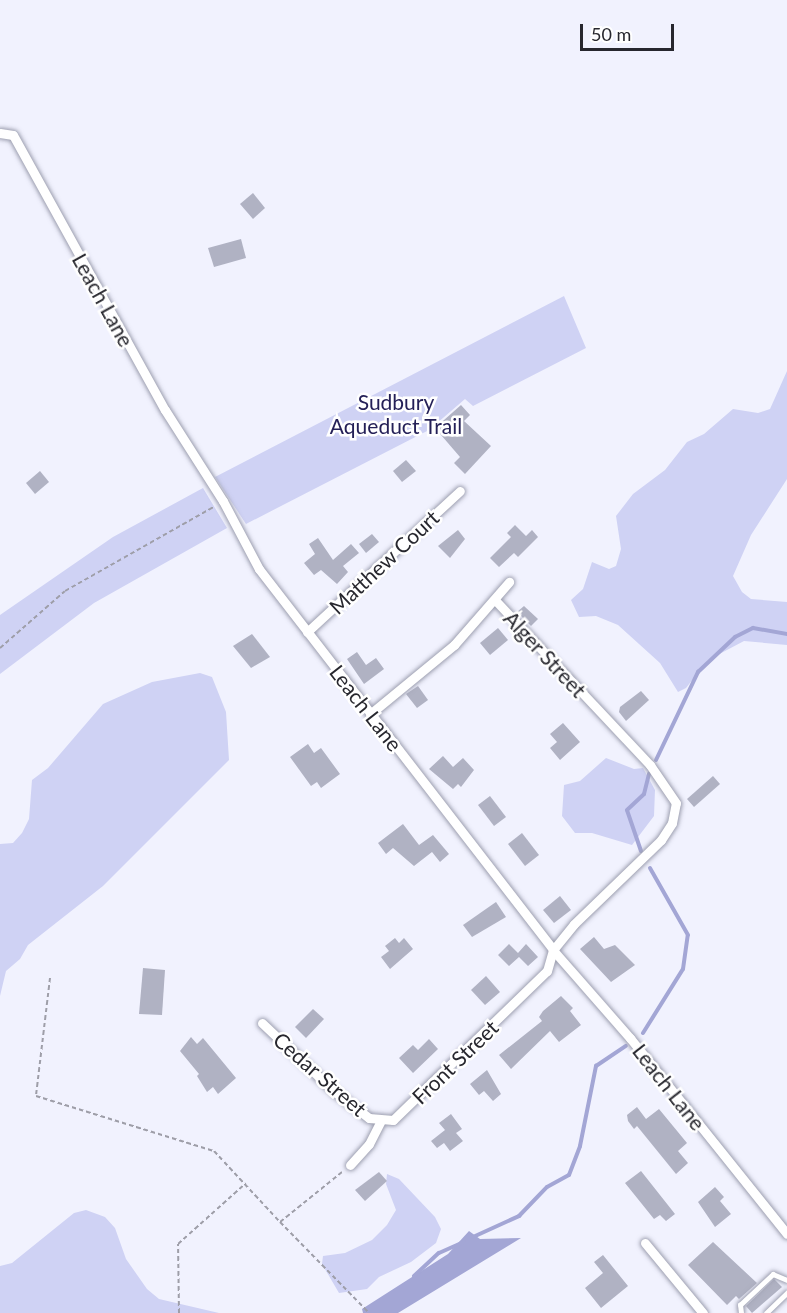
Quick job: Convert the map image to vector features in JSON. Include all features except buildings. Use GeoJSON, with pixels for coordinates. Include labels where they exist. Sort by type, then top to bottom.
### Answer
{"type":"FeatureCollection","features":[{"type":"Feature","properties":{"kind":"street","name":"Leach Lane"},"geometry":{"type":"LineString","coordinates":[[0,133],[13,135],[165,410],[223,501],[259,568],[553,950],[630,1038],[787,1234]]}},
{"type":"Feature","properties":{"kind":"street","name":"Matthew Court"},"geometry":{"type":"LineString","coordinates":[[307,632],[460,491]]}},
{"type":"Feature","properties":{"kind":"street"},"geometry":{"type":"LineString","coordinates":[[495,600],[509,582]]}},
{"type":"Feature","properties":{"kind":"street","name":"Alger Street"},"geometry":{"type":"LineString","coordinates":[[370,714],[454,645],[495,600],[650,765],[669,791],[676,810]]}},
{"type":"Feature","properties":{"kind":"street","name":"Front Street"},"geometry":{"type":"LineString","coordinates":[[380,1122],[393,1120],[410,1105],[548,971],[553,950],[601,896],[661,840],[676,810]]}},
{"type":"Feature","properties":{"kind":"street","name":"Cedar Street"},"geometry":{"type":"LineString","coordinates":[[262,1023],[335,1092],[380,1122]]}},
{"type":"Feature","properties":{"kind":"street"},"geometry":{"type":"LineString","coordinates":[[350,1165],[369,1144],[380,1122]]}},
{"type":"Feature","properties":{"kind":"street"},"geometry":{"type":"LineString","coordinates":[[645,1244],[703,1313]]}},
{"type":"Feature","properties":{"kind":"lane"},"geometry":{"type":"LineString","coordinates":[[741,1313],[740,1305],[773,1274],[787,1280]]}},
{"type":"Feature","properties":{"kind":"lane"},"geometry":{"type":"LineString","coordinates":[[766,1313],[787,1293]]}},
{"type":"Feature","properties":{"kind":"path"},"geometry":{"type":"LineString","coordinates":[[0,648],[65,591],[223,501]]}},
{"type":"Feature","properties":{"kind":"path"},"geometry":{"type":"LineString","coordinates":[[50,978],[36,1096],[214,1151],[369,1313]]}},
{"type":"Feature","properties":{"kind":"path"},"geometry":{"type":"LineString","coordinates":[[280,1222],[350,1165]]}},
{"type":"Feature","properties":{"kind":"path"},"geometry":{"type":"LineString","coordinates":[[179,1313],[178,1244],[246,1183]]}},
{"type":"Feature","properties":{"kind":"green space","name":"Sudbury Aqueduct Trail"},"geometry":{"type":"Polygon","coordinates":[[[564,296],[586,348],[473,406],[465,399],[429,430],[246,524],[215,477],[564,296]]]}},
{"type":"Feature","properties":{"kind":"green space"},"geometry":{"type":"Polygon","coordinates":[[[787,371],[787,479],[751,535],[733,576],[742,592],[751,599],[787,602],[787,645],[744,641],[708,660],[686,688],[678,692],[660,663],[618,625],[596,616],[579,617],[571,600],[583,589],[592,562],[609,569],[616,566],[621,549],[616,516],[633,494],[665,470],[687,442],[704,434],[733,409],[758,413],[770,409],[787,371]]]}},
{"type":"Feature","properties":{"kind":"green space"},"geometry":{"type":"Polygon","coordinates":[[[203,488],[227,528],[94,603],[0,674],[0,615],[113,537],[203,488]]]}},
{"type":"Feature","properties":{"kind":"green space"},"geometry":{"type":"Polygon","coordinates":[[[200,673],[212,677],[226,712],[229,760],[103,886],[28,945],[20,959],[6,971],[0,996],[0,844],[13,843],[22,833],[29,819],[32,780],[48,768],[103,704],[152,682],[200,673]]]}},
{"type":"Feature","properties":{"kind":"green space"},"geometry":{"type":"Polygon","coordinates":[[[606,758],[634,769],[643,768],[655,790],[654,816],[632,845],[592,833],[575,833],[562,816],[564,785],[580,781],[606,758]]]}},
{"type":"Feature","properties":{"kind":"green space"},"geometry":{"type":"Polygon","coordinates":[[[387,1174],[399,1179],[435,1217],[441,1229],[436,1243],[411,1262],[379,1277],[367,1289],[339,1293],[322,1264],[323,1256],[345,1253],[372,1240],[387,1225],[396,1210],[386,1184],[387,1174]]]}},
{"type":"Feature","properties":{"kind":"green space"},"geometry":{"type":"Polygon","coordinates":[[[86,1210],[105,1217],[115,1228],[126,1259],[147,1289],[159,1299],[219,1313],[0,1313],[0,1266],[12,1263],[74,1213],[86,1210]]]}},
{"type":"Feature","properties":{"kind":"shaded area"},"geometry":{"type":"Polygon","coordinates":[[[469,1231],[480,1239],[521,1238],[398,1313],[363,1313],[362,1309],[448,1254],[469,1231]]]}},
{"type":"Feature","properties":{"kind":"waterway"},"geometry":{"type":"LineString","coordinates":[[656,760],[698,672],[735,637],[753,628],[787,634]]}},
{"type":"Feature","properties":{"kind":"waterway"},"geometry":{"type":"LineString","coordinates":[[641,851],[627,810],[644,794],[649,774]]}},
{"type":"Feature","properties":{"kind":"waterway"},"geometry":{"type":"LineString","coordinates":[[643,1033],[683,969],[688,935],[650,868]]}},
{"type":"Feature","properties":{"kind":"waterway"},"geometry":{"type":"LineString","coordinates":[[473,1237],[519,1216],[547,1187],[569,1175],[580,1146],[596,1066],[626,1046]]}},
{"type":"Feature","properties":{"kind":"waterway"},"geometry":{"type":"LineString","coordinates":[[414,1276],[439,1253],[464,1242]]}}]}
